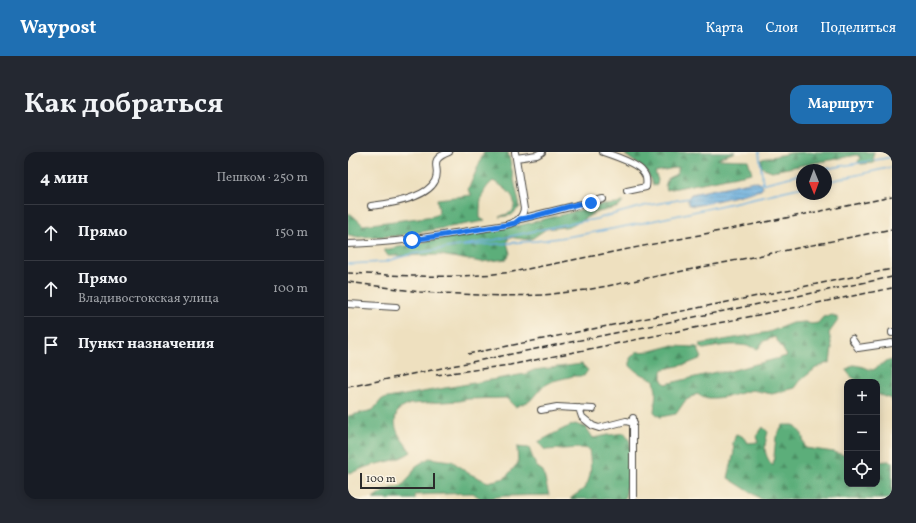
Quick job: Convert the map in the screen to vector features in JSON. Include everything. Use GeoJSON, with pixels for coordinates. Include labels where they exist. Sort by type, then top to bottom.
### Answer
{"type":"FeatureCollection","features":[{"type":"Feature","properties":{"kind":"street"},"geometry":{"type":"LineString","coordinates":[[371,206],[390,204],[405,200],[425,191],[435,181],[437,159],[449,152]]}},
{"type":"Feature","properties":{"kind":"street"},"geometry":{"type":"LineString","coordinates":[[348,244],[424,238],[515,223],[520,219],[524,209],[515,155],[537,155],[542,152]]}},
{"type":"Feature","properties":{"kind":"street"},"geometry":{"type":"LineString","coordinates":[[603,152],[641,168],[644,172],[647,180],[646,187],[627,191]]}},
{"type":"Feature","properties":{"kind":"street"},"geometry":{"type":"LineString","coordinates":[[520,219],[603,200]]}},
{"type":"Feature","properties":{"kind":"street"},"geometry":{"type":"LineString","coordinates":[[348,304],[396,307]]}},
{"type":"Feature","properties":{"kind":"street"},"geometry":{"type":"LineString","coordinates":[[852,339],[858,348],[892,342]]}},
{"type":"Feature","properties":{"kind":"street"},"geometry":{"type":"LineString","coordinates":[[541,410],[557,407],[593,408]]}},
{"type":"Feature","properties":{"kind":"street"},"geometry":{"type":"LineString","coordinates":[[579,408],[582,417],[593,426],[599,428],[633,420],[633,499]]}},
{"type":"Feature","properties":{"kind":"green space"},"geometry":{"type":"Polygon","coordinates":[[[484,152],[508,152],[520,207],[512,215],[499,217],[512,212],[514,202],[510,193],[506,189],[493,181],[485,189],[481,202],[480,218],[485,221],[397,236],[358,237],[348,235],[348,214],[351,214],[363,225],[434,216],[439,212],[437,199],[472,195],[468,190],[484,152]]]}},
{"type":"Feature","properties":{"kind":"green space"},"geometry":{"type":"Polygon","coordinates":[[[633,152],[647,154],[651,152],[735,152],[717,159],[748,160],[752,173],[667,190],[665,186],[668,178],[677,174],[679,167],[655,172],[658,180],[657,185],[653,185],[646,170],[625,155],[633,152]]]}},
{"type":"Feature","properties":{"kind":"green space"},"geometry":{"type":"Polygon","coordinates":[[[875,152],[873,154],[874,163],[861,164],[858,162],[860,158],[857,155],[809,164],[796,164],[796,166],[772,171],[761,167],[762,159],[790,153],[875,152]]]}},
{"type":"Feature","properties":{"kind":"green space"},"geometry":{"type":"Polygon","coordinates":[[[624,201],[619,207],[594,213],[572,226],[546,229],[530,240],[509,237],[507,243],[510,253],[507,259],[481,262],[440,255],[388,256],[384,250],[469,233],[521,225],[600,205],[618,204],[624,201]]]}},
{"type":"Feature","properties":{"kind":"green space"},"geometry":{"type":"Polygon","coordinates":[[[833,315],[839,319],[829,333],[832,347],[830,362],[816,368],[801,380],[795,388],[772,394],[752,390],[731,396],[704,398],[697,394],[685,401],[676,414],[660,417],[654,412],[656,392],[654,380],[637,372],[630,366],[630,358],[636,352],[651,351],[670,346],[697,347],[702,358],[687,364],[664,369],[662,371],[662,381],[666,384],[716,372],[726,372],[787,356],[775,337],[764,341],[758,349],[744,345],[724,345],[704,349],[700,347],[700,344],[769,332],[792,323],[818,323],[823,317],[833,315]]]}},
{"type":"Feature","properties":{"kind":"green space"},"geometry":{"type":"Polygon","coordinates":[[[892,360],[892,402],[891,399],[880,395],[880,379],[855,379],[846,370],[853,365],[873,370],[885,362],[892,360]]]}},
{"type":"Feature","properties":{"kind":"green space"},"geometry":{"type":"Polygon","coordinates":[[[582,364],[588,370],[584,376],[573,376],[553,381],[542,387],[530,401],[515,407],[506,398],[468,399],[459,401],[410,404],[398,410],[395,422],[400,437],[411,452],[395,460],[372,465],[348,473],[348,416],[373,410],[382,399],[525,374],[534,370],[582,364]]]}},
{"type":"Feature","properties":{"kind":"green space"},"geometry":{"type":"Polygon","coordinates":[[[575,424],[586,427],[593,438],[625,433],[630,442],[630,462],[624,499],[570,499],[581,491],[588,482],[591,466],[589,449],[545,450],[538,442],[575,424]]]}},
{"type":"Feature","properties":{"kind":"green space"},"geometry":{"type":"Polygon","coordinates":[[[783,425],[794,425],[802,434],[805,448],[834,452],[844,455],[844,487],[880,487],[880,462],[892,462],[892,499],[761,499],[728,478],[734,452],[733,443],[736,434],[742,436],[748,443],[758,442],[757,435],[763,427],[768,432],[765,446],[767,458],[773,466],[776,437],[783,425]]]}},
{"type":"Feature","properties":{"kind":"green space"},"geometry":{"type":"Polygon","coordinates":[[[517,447],[529,448],[536,466],[543,471],[549,495],[505,496],[481,499],[473,493],[415,495],[415,499],[373,499],[384,491],[402,486],[410,477],[416,466],[429,458],[452,461],[468,473],[488,482],[505,478],[518,463],[517,447]]]}},
{"type":"Feature","properties":{"kind":"water"},"geometry":{"type":"Polygon","coordinates":[[[754,181],[760,183],[763,187],[761,190],[695,206],[689,205],[688,199],[691,194],[754,181]]]}},
{"type":"Feature","properties":{"kind":"waterway"},"geometry":{"type":"LineString","coordinates":[[759,152],[763,183]]}},
{"type":"Feature","properties":{"kind":"waterway"},"geometry":{"type":"LineString","coordinates":[[832,168],[892,157]]}},
{"type":"Feature","properties":{"kind":"waterway"},"geometry":{"type":"LineString","coordinates":[[832,181],[892,167]]}},
{"type":"Feature","properties":{"kind":"waterway"},"geometry":{"type":"LineString","coordinates":[[761,184],[796,175]]}},
{"type":"Feature","properties":{"kind":"waterway"},"geometry":{"type":"LineString","coordinates":[[463,246],[535,241],[578,235],[674,216],[796,188]]}},
{"type":"Feature","properties":{"kind":"waterway"},"geometry":{"type":"LineString","coordinates":[[348,264],[384,262],[412,254],[494,240],[596,219],[644,206],[689,198]]}},
{"type":"Feature","properties":{"kind":"railway"},"geometry":{"type":"LineString","coordinates":[[348,273],[410,276],[471,276],[512,272],[892,197]]}},
{"type":"Feature","properties":{"kind":"railway"},"geometry":{"type":"LineString","coordinates":[[348,282],[420,292],[500,296],[544,295],[586,290],[892,229]]}},
{"type":"Feature","properties":{"kind":"railway"},"geometry":{"type":"LineString","coordinates":[[468,354],[892,269]]}},
{"type":"Feature","properties":{"kind":"railway"},"geometry":{"type":"LineString","coordinates":[[348,387],[892,277]]}},
{"type":"Feature","properties":{"kind":"railway"},"geometry":{"type":"LineString","coordinates":[[436,375],[510,365],[892,288]]}},
{"type":"Feature","properties":{"kind":"route"},"geometry":{"type":"LineString","coordinates":[[412,240],[506,225],[515,223],[520,219],[578,204],[591,203]]}}]}
